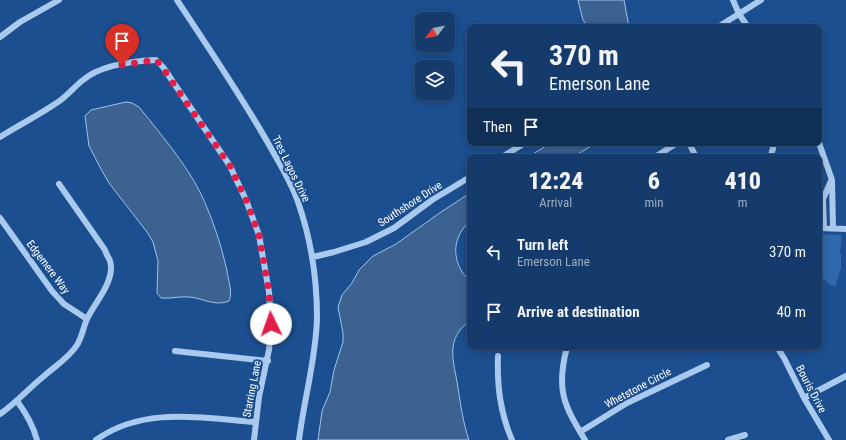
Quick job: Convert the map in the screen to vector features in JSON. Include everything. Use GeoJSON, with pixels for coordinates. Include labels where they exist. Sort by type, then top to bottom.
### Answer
{"type":"FeatureCollection","features":[{"type":"Feature","properties":{"kind":"street"},"geometry":{"type":"LineString","coordinates":[[0,37],[20,22],[59,0]]}},
{"type":"Feature","properties":{"kind":"street","name":"Tres Lagos Drive"},"geometry":{"type":"LineString","coordinates":[[177,0],[256,123],[280,164],[298,201],[313,257],[316,294],[316,340],[299,440]]}},
{"type":"Feature","properties":{"kind":"street"},"geometry":{"type":"LineString","coordinates":[[733,0],[739,14],[746,24]]}},
{"type":"Feature","properties":{"kind":"street"},"geometry":{"type":"LineString","coordinates":[[723,24],[762,0]]}},
{"type":"Feature","properties":{"kind":"street","name":"Starring Lane"},"geometry":{"type":"LineString","coordinates":[[0,137],[58,102],[84,79],[96,72],[109,67],[156,60],[162,67],[230,166],[246,200],[259,235],[269,292],[271,324],[268,361],[259,397],[254,440]]}},
{"type":"Feature","properties":{"kind":"street"},"geometry":{"type":"LineString","coordinates":[[507,154],[520,146]]}},
{"type":"Feature","properties":{"kind":"street"},"geometry":{"type":"LineString","coordinates":[[660,154],[672,146]]}},
{"type":"Feature","properties":{"kind":"street"},"geometry":{"type":"LineString","coordinates":[[820,146],[832,180],[833,228]]}},
{"type":"Feature","properties":{"kind":"street","name":"Southshore Drive"},"geometry":{"type":"LineString","coordinates":[[313,257],[366,242],[394,228],[432,200],[467,179]]}},
{"type":"Feature","properties":{"kind":"street"},"geometry":{"type":"LineString","coordinates":[[832,180],[824,199],[822,228],[846,229]]}},
{"type":"Feature","properties":{"kind":"street"},"geometry":{"type":"LineString","coordinates":[[0,414],[17,401],[77,346],[84,332],[87,319],[104,290],[110,274],[110,262],[104,250],[59,184]]}},
{"type":"Feature","properties":{"kind":"street"},"geometry":{"type":"LineString","coordinates":[[824,207],[833,207]]}},
{"type":"Feature","properties":{"kind":"street","name":"Edgemere Way"},"geometry":{"type":"LineString","coordinates":[[0,220],[52,291],[64,304],[87,319]]}},
{"type":"Feature","properties":{"kind":"street"},"geometry":{"type":"LineString","coordinates":[[566,350],[561,378],[562,393],[570,414],[584,440]]}},
{"type":"Feature","properties":{"kind":"street","name":"Bouris Drive"},"geometry":{"type":"LineString","coordinates":[[779,350],[828,440]]}},
{"type":"Feature","properties":{"kind":"street"},"geometry":{"type":"LineString","coordinates":[[174,351],[268,361]]}},
{"type":"Feature","properties":{"kind":"street"},"geometry":{"type":"LineString","coordinates":[[498,356],[499,395],[502,412],[512,440]]}},
{"type":"Feature","properties":{"kind":"street","name":"Whetstone Circle"},"geometry":{"type":"LineString","coordinates":[[580,432],[627,403],[707,365]]}},
{"type":"Feature","properties":{"kind":"street"},"geometry":{"type":"LineString","coordinates":[[804,398],[846,376]]}},
{"type":"Feature","properties":{"kind":"street"},"geometry":{"type":"LineString","coordinates":[[17,401],[27,415],[35,431],[37,440]]}},
{"type":"Feature","properties":{"kind":"street"},"geometry":{"type":"LineString","coordinates":[[96,440],[130,423],[148,418],[164,416],[255,422]]}},
{"type":"Feature","properties":{"kind":"street"},"geometry":{"type":"LineString","coordinates":[[728,440],[745,435]]}},
{"type":"Feature","properties":{"kind":"shaded area"},"geometry":{"type":"Polygon","coordinates":[[[578,0],[624,0],[628,24],[586,24],[583,20],[578,0]]]}},
{"type":"Feature","properties":{"kind":"shaded area"},"geometry":{"type":"Polygon","coordinates":[[[126,102],[132,103],[139,107],[180,159],[200,192],[222,251],[230,286],[231,294],[229,301],[224,303],[214,303],[189,297],[161,298],[157,293],[158,261],[153,242],[109,183],[89,146],[85,116],[91,110],[126,102]]]}},
{"type":"Feature","properties":{"kind":"shaded area"},"geometry":{"type":"Polygon","coordinates":[[[546,146],[591,146],[578,154],[533,154],[546,146]]]}},
{"type":"Feature","properties":{"kind":"shaded area"},"geometry":{"type":"Polygon","coordinates":[[[467,195],[467,224],[458,238],[456,245],[456,258],[462,272],[467,278],[467,323],[462,328],[454,343],[453,360],[462,414],[469,440],[318,440],[322,411],[330,392],[334,370],[343,342],[343,333],[338,307],[342,295],[352,283],[359,270],[373,256],[396,244],[467,195]]]}},
{"type":"Feature","properties":{"kind":"shaded area"},"geometry":{"type":"Polygon","coordinates":[[[822,234],[842,235],[840,253],[841,268],[835,287],[829,284],[822,277],[822,234]]]}},
{"type":"Feature","properties":{"kind":"route"},"geometry":{"type":"LineString","coordinates":[[122,65],[156,60],[230,166],[246,200],[259,235],[269,292],[271,324]]}}]}
